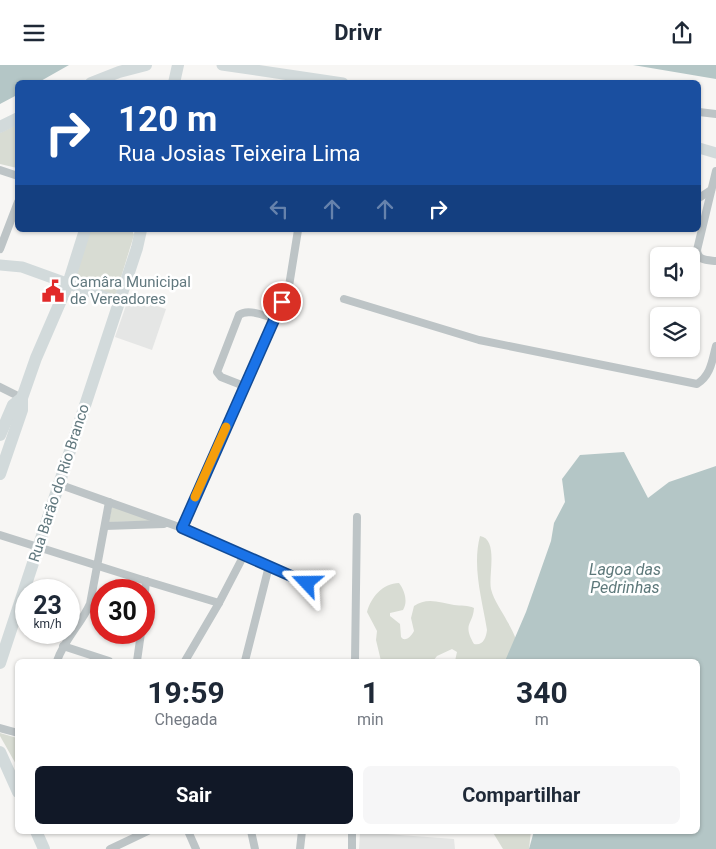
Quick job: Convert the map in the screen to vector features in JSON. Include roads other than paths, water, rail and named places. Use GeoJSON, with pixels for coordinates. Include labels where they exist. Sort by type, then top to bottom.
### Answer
{"type":"FeatureCollection","features":[{"type":"Feature","properties":{"kind":"main road"},"geometry":{"type":"LineString","coordinates":[[97,80],[119,71],[146,65]]}},
{"type":"Feature","properties":{"kind":"main road"},"geometry":{"type":"LineString","coordinates":[[175,80],[178,65]]}},
{"type":"Feature","properties":{"kind":"main road"},"geometry":{"type":"LineString","coordinates":[[222,65],[323,80]]}},
{"type":"Feature","properties":{"kind":"main road"},"geometry":{"type":"LineString","coordinates":[[0,127],[15,120]]}},
{"type":"Feature","properties":{"kind":"main road"},"geometry":{"type":"LineString","coordinates":[[701,149],[716,153]]}},
{"type":"Feature","properties":{"kind":"main road"},"geometry":{"type":"LineString","coordinates":[[0,474],[22,410],[22,398],[36,358],[68,284],[84,232]]}},
{"type":"Feature","properties":{"kind":"main road","name":"Rua Barão do Rio Branco"},"geometry":{"type":"LineString","coordinates":[[0,663],[119,303],[141,232]]}},
{"type":"Feature","properties":{"kind":"main road"},"geometry":{"type":"LineString","coordinates":[[0,265],[22,267],[119,303]]}},
{"type":"Feature","properties":{"kind":"main road"},"geometry":{"type":"LineString","coordinates":[[0,435],[13,405],[22,398]]}},
{"type":"Feature","properties":{"kind":"main road"},"geometry":{"type":"LineString","coordinates":[[0,744],[15,768]]}},
{"type":"Feature","properties":{"kind":"main road"},"geometry":{"type":"LineString","coordinates":[[0,752],[15,785]]}},
{"type":"Feature","properties":{"kind":"main road"},"geometry":{"type":"LineString","coordinates":[[37,834],[44,849]]}},
{"type":"Feature","properties":{"kind":"main road"},"geometry":{"type":"LineString","coordinates":[[46,834],[53,849]]}},
{"type":"Feature","properties":{"kind":"street"},"geometry":{"type":"LineString","coordinates":[[701,112],[716,114]]}},
{"type":"Feature","properties":{"kind":"street"},"geometry":{"type":"LineString","coordinates":[[0,170],[15,175]]}},
{"type":"Feature","properties":{"kind":"street"},"geometry":{"type":"LineString","coordinates":[[701,221],[716,171]]}},
{"type":"Feature","properties":{"kind":"street"},"geometry":{"type":"LineString","coordinates":[[701,196],[711,189]]}},
{"type":"Feature","properties":{"kind":"street"},"geometry":{"type":"LineString","coordinates":[[0,249],[15,210]]}},
{"type":"Feature","properties":{"kind":"street"},"geometry":{"type":"LineString","coordinates":[[182,528],[289,286],[298,232]]}},
{"type":"Feature","properties":{"kind":"street"},"geometry":{"type":"LineString","coordinates":[[699,232],[697,250],[699,257],[716,261]]}},
{"type":"Feature","properties":{"kind":"street"},"geometry":{"type":"LineString","coordinates":[[344,299],[479,340],[697,384],[704,380],[708,374],[716,345]]}},
{"type":"Feature","properties":{"kind":"street"},"geometry":{"type":"LineString","coordinates":[[244,386],[218,374],[217,369],[239,315],[249,311],[274,318]]}},
{"type":"Feature","properties":{"kind":"street"},"geometry":{"type":"LineString","coordinates":[[0,387],[22,398]]}},
{"type":"Feature","properties":{"kind":"street"},"geometry":{"type":"LineString","coordinates":[[58,484],[182,528],[307,583]]}},
{"type":"Feature","properties":{"kind":"street"},"geometry":{"type":"LineString","coordinates":[[58,659],[63,646],[90,604],[109,502]]}},
{"type":"Feature","properties":{"kind":"street"},"geometry":{"type":"LineString","coordinates":[[355,659],[357,517]]}},
{"type":"Feature","properties":{"kind":"street"},"geometry":{"type":"LineString","coordinates":[[105,526],[168,523]]}},
{"type":"Feature","properties":{"kind":"street"},"geometry":{"type":"LineString","coordinates":[[0,535],[140,579]]}},
{"type":"Feature","properties":{"kind":"street"},"geometry":{"type":"LineString","coordinates":[[186,659],[244,555]]}},
{"type":"Feature","properties":{"kind":"street"},"geometry":{"type":"LineString","coordinates":[[246,659],[269,567]]}},
{"type":"Feature","properties":{"kind":"street"},"geometry":{"type":"LineString","coordinates":[[155,584],[219,603]]}},
{"type":"Feature","properties":{"kind":"street"},"geometry":{"type":"LineString","coordinates":[[137,659],[139,644]]}},
{"type":"Feature","properties":{"kind":"street"},"geometry":{"type":"LineString","coordinates":[[63,646],[103,659]]}},
{"type":"Feature","properties":{"kind":"street"},"geometry":{"type":"LineString","coordinates":[[0,727],[15,732]]}},
{"type":"Feature","properties":{"kind":"street"},"geometry":{"type":"LineString","coordinates":[[110,849],[142,834]]}},
{"type":"Feature","properties":{"kind":"street"},"geometry":{"type":"LineString","coordinates":[[189,834],[196,849]]}},
{"type":"Feature","properties":{"kind":"street"},"geometry":{"type":"LineString","coordinates":[[252,834],[255,849]]}},
{"type":"Feature","properties":{"kind":"street"},"geometry":{"type":"LineString","coordinates":[[300,849],[302,834]]}},
{"type":"Feature","properties":{"kind":"street"},"geometry":{"type":"LineString","coordinates":[[352,834],[352,849]]}},
{"type":"Feature","properties":{"kind":"street"},"geometry":{"type":"LineString","coordinates":[[130,840],[134,849]]}},
{"type":"Feature","properties":{"kind":"water"},"geometry":{"type":"Polygon","coordinates":[[[0,65],[69,65],[43,80],[15,80],[15,96],[0,104],[0,65]]]}},
{"type":"Feature","properties":{"kind":"water"},"geometry":{"type":"Polygon","coordinates":[[[633,65],[716,65],[716,79],[633,65]]]}},
{"type":"Feature","properties":{"kind":"water","name":"Lagoa das Pedrinhas"},"geometry":{"type":"Polygon","coordinates":[[[624,452],[648,498],[669,482],[716,466],[716,849],[529,849],[533,834],[700,834],[700,659],[506,659],[526,612],[551,541],[554,523],[565,502],[562,479],[580,455],[624,452]]]}},
{"type":"Feature","properties":{"kind":"place","name":"Camâra Municipal de Vereadores"},"geometry":{"type":"Point","coordinates":[53,291]}}]}
